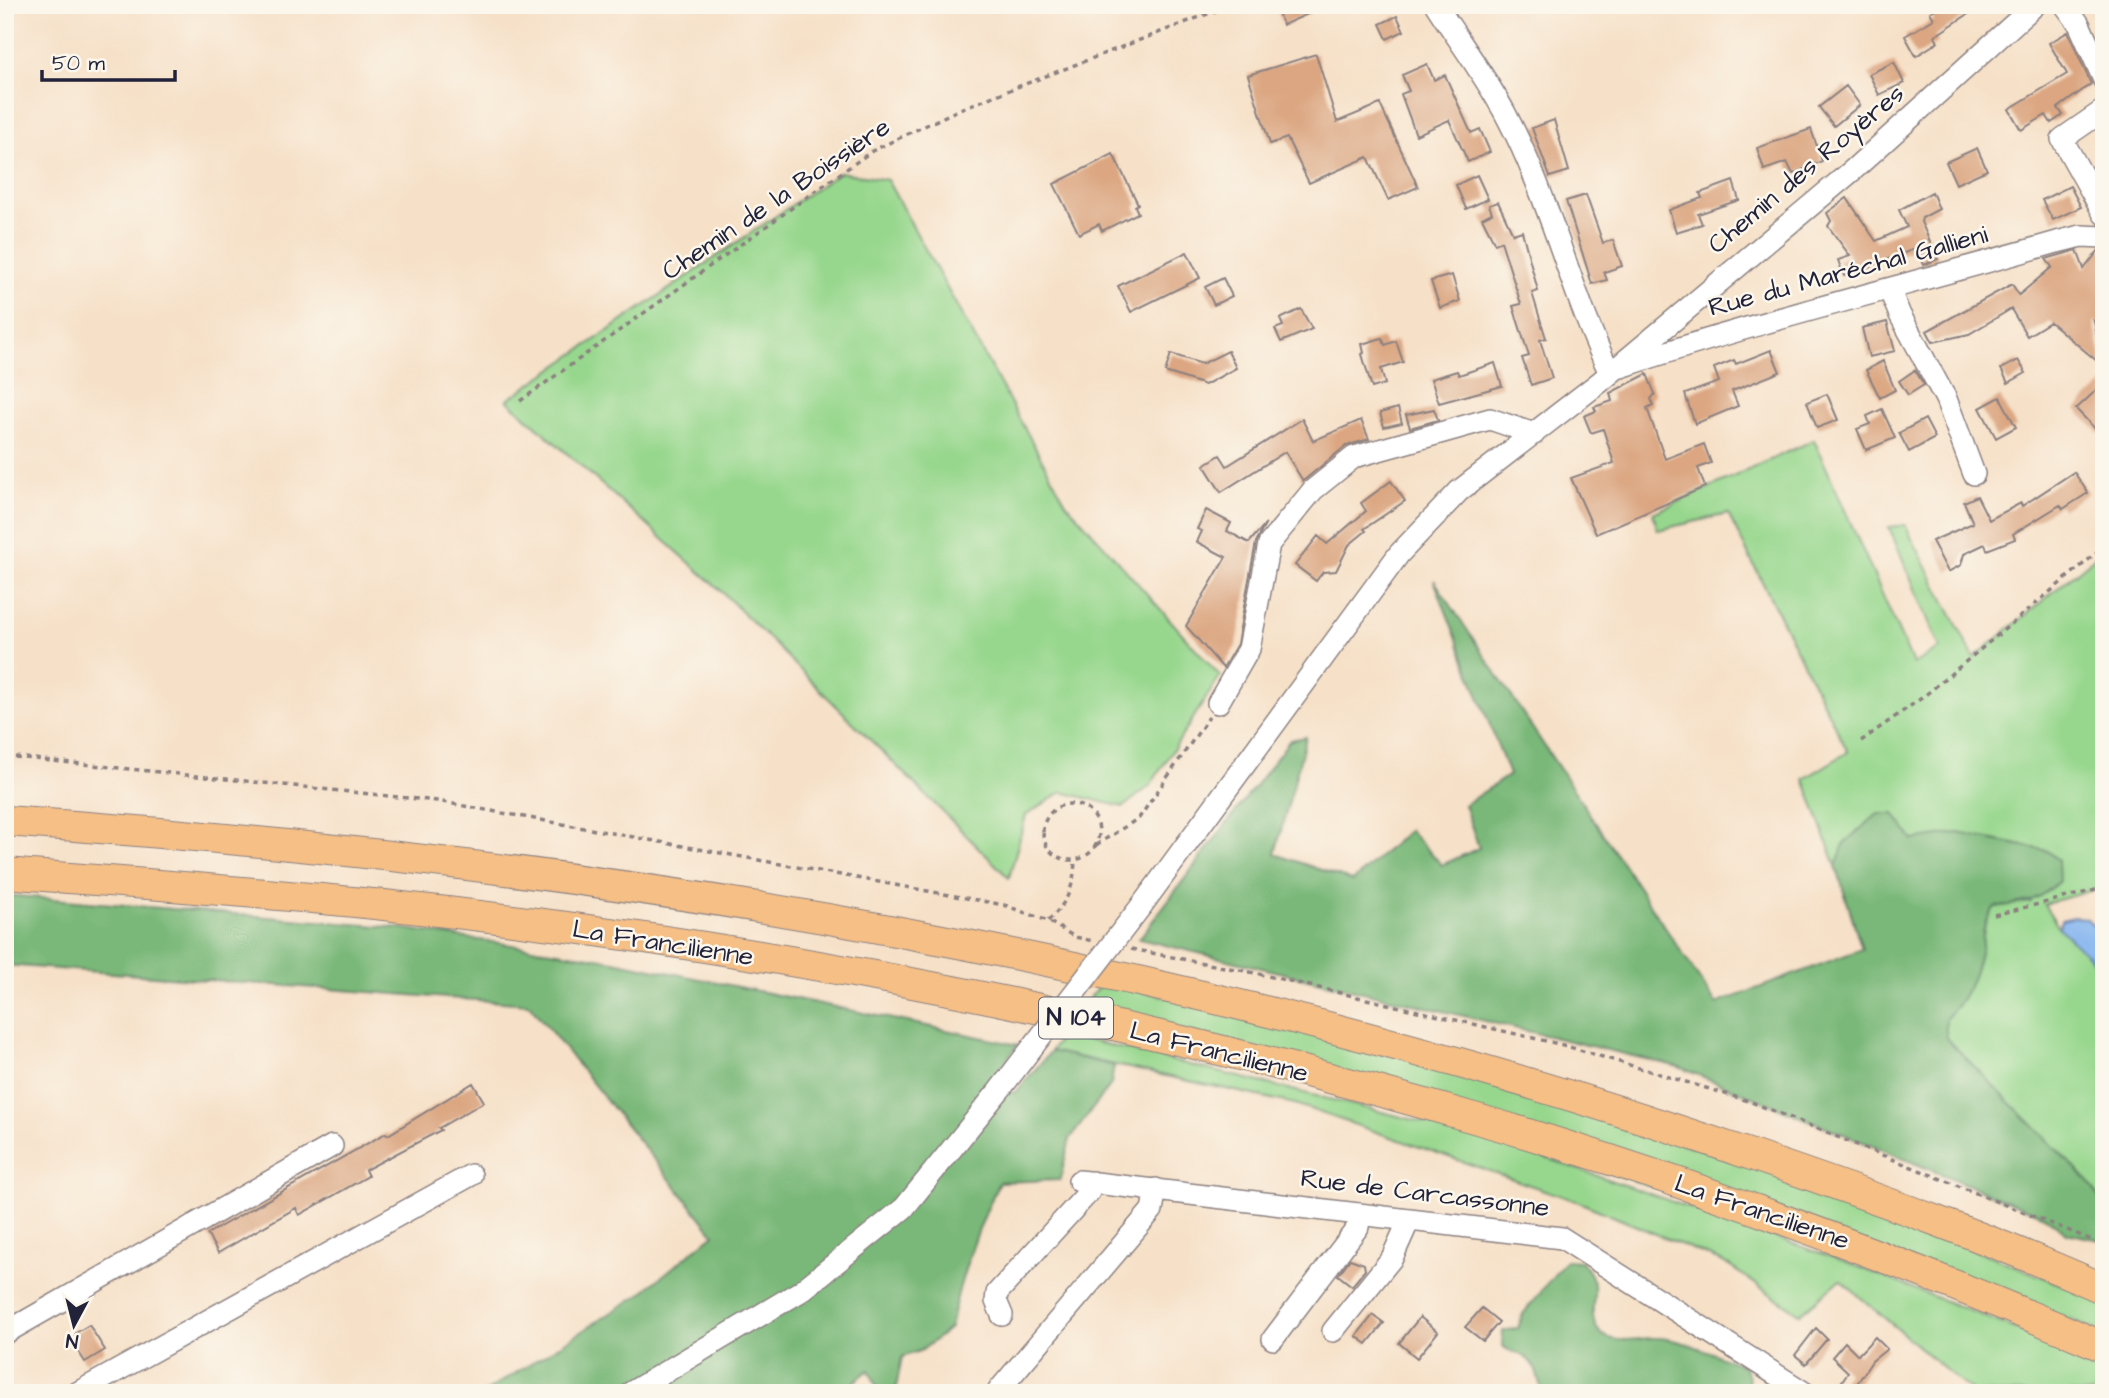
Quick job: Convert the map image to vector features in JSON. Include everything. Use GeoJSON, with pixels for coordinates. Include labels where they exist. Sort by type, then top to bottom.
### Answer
{"type":"FeatureCollection","features":[{"type":"Feature","properties":{"kind":"highway","name":"La Francilienne"},"geometry":{"type":"LineString","coordinates":[[5,821],[377,854],[529,872],[840,920],[1010,952],[1168,987],[1379,1040],[1657,1122],[1865,1193],[2104,1289]]}},
{"type":"Feature","properties":{"kind":"highway","name":"La Francilienne"},"geometry":{"type":"LineString","coordinates":[[5,873],[387,905],[589,932],[849,973],[1009,1003],[1174,1040],[1482,1120],[1650,1173],[1853,1244],[2104,1347]]}},
{"type":"Feature","properties":{"kind":"street"},"geometry":{"type":"LineString","coordinates":[[1436,5],[1505,114],[1546,207],[1609,371]]}},
{"type":"Feature","properties":{"kind":"street","name":"Chemin des Royères"},"geometry":{"type":"LineString","coordinates":[[630,1393],[801,1291],[904,1208],[1001,1088],[1142,905],[1399,554],[1459,491],[1488,466],[1534,435],[1853,170],[2035,5]]}},
{"type":"Feature","properties":{"kind":"street"},"geometry":{"type":"LineString","coordinates":[[2065,5],[2079,24],[2104,80]]}},
{"type":"Feature","properties":{"kind":"street"},"geometry":{"type":"LineString","coordinates":[[2104,110],[2062,139],[2104,214]]}},
{"type":"Feature","properties":{"kind":"street","name":"Rue du Maréchal Gallieni"},"geometry":{"type":"LineString","coordinates":[[1609,371],[1730,331],[1890,291],[2057,242],[2081,236],[2104,237]]}},
{"type":"Feature","properties":{"kind":"street"},"geometry":{"type":"LineString","coordinates":[[1890,291],[1900,315],[1946,399],[1975,474]]}},
{"type":"Feature","properties":{"kind":"street"},"geometry":{"type":"LineString","coordinates":[[1218,704],[1249,649],[1269,544],[1313,489],[1354,457],[1490,419],[1534,435]]}},
{"type":"Feature","properties":{"kind":"street"},"geometry":{"type":"LineString","coordinates":[[5,1333],[332,1146]]}},
{"type":"Feature","properties":{"kind":"street"},"geometry":{"type":"LineString","coordinates":[[77,1393],[471,1175]]}},
{"type":"Feature","properties":{"kind":"street","name":"Rue de Carcassonne"},"geometry":{"type":"LineString","coordinates":[[1002,1315],[996,1301],[997,1293],[1089,1192],[1085,1182],[1562,1238],[1805,1393]]}},
{"type":"Feature","properties":{"kind":"street"},"geometry":{"type":"LineString","coordinates":[[999,1390],[1152,1210],[1156,1189]]}},
{"type":"Feature","properties":{"kind":"street"},"geometry":{"type":"LineString","coordinates":[[1273,1339],[1358,1227],[1360,1214]]}},
{"type":"Feature","properties":{"kind":"street"},"geometry":{"type":"LineString","coordinates":[[1333,1331],[1392,1258],[1409,1220]]}},
{"type":"Feature","properties":{"kind":"path","name":"Chemin de la Boissière"},"geometry":{"type":"LineString","coordinates":[[520,401],[872,151],[960,108],[1231,5]]}},
{"type":"Feature","properties":{"kind":"path"},"geometry":{"type":"LineString","coordinates":[[1861,741],[1942,682],[2104,547]]}},
{"type":"Feature","properties":{"kind":"path"},"geometry":{"type":"LineString","coordinates":[[1096,845],[1099,826],[1089,810],[1072,803],[1054,810],[1044,825],[1045,843],[1057,856],[1075,859],[1083,857],[1096,845],[1139,818],[1218,704]]}},
{"type":"Feature","properties":{"kind":"path"},"geometry":{"type":"LineString","coordinates":[[1048,921],[1064,905],[1074,885],[1075,859]]}},
{"type":"Feature","properties":{"kind":"path"},"geometry":{"type":"LineString","coordinates":[[1994,915],[2104,888]]}},
{"type":"Feature","properties":{"kind":"green space"},"geometry":{"type":"Polygon","coordinates":[[[840,172],[887,180],[1066,503],[1220,676],[1150,786],[1123,807],[1062,792],[1026,815],[1009,878],[718,588],[507,400],[840,172]]]}},
{"type":"Feature","properties":{"kind":"green space"},"geometry":{"type":"Polygon","coordinates":[[[1814,440],[1913,664],[1940,648],[1889,527],[1905,525],[1974,658],[2101,552],[2104,556],[2104,887],[2044,904],[2059,928],[2104,971],[2104,1206],[2088,1182],[1946,1038],[1946,1018],[1964,995],[1972,976],[1987,918],[1995,907],[2031,902],[2048,851],[1958,833],[1913,840],[1894,814],[1878,814],[1845,842],[1836,866],[1804,779],[1848,752],[1728,514],[1658,530],[1653,513],[1814,440]]]}},
{"type":"Feature","properties":{"kind":"green space"},"geometry":{"type":"Polygon","coordinates":[[[1434,580],[1716,1004],[1862,949],[1836,866],[1845,842],[1878,814],[1894,814],[1913,840],[1958,833],[2048,851],[2058,860],[2059,881],[2052,888],[2030,900],[1995,907],[1987,918],[1973,977],[1959,1003],[1946,1018],[1946,1038],[2089,1182],[2104,1206],[2104,1241],[2067,1233],[2044,1216],[1679,1067],[1139,939],[1290,740],[1306,737],[1275,854],[1353,881],[1409,830],[1442,865],[1479,848],[1464,805],[1509,775],[1434,580]]]}},
{"type":"Feature","properties":{"kind":"green space"},"geometry":{"type":"Polygon","coordinates":[[[5,895],[401,928],[604,959],[1018,1045],[988,1084],[1015,1093],[1051,1051],[1114,1066],[1111,1084],[1070,1139],[1060,1180],[999,1182],[970,1254],[950,1328],[922,1350],[902,1357],[895,1393],[880,1393],[869,1370],[840,1393],[484,1393],[639,1295],[714,1234],[529,1004],[5,965],[5,895]]]}},
{"type":"Feature","properties":{"kind":"green space"},"geometry":{"type":"Polygon","coordinates":[[[1103,981],[1459,1070],[1850,1199],[2104,1302],[2104,1334],[2052,1312],[1082,1008],[1103,981]]]}},
{"type":"Feature","properties":{"kind":"green space"},"geometry":{"type":"Polygon","coordinates":[[[1063,1034],[1439,1126],[1555,1161],[1846,1262],[2021,1331],[2104,1367],[2104,1393],[1973,1393],[1840,1280],[1800,1314],[1723,1262],[1579,1202],[1295,1104],[1051,1051],[1063,1034]]]}},
{"type":"Feature","properties":{"kind":"green space"},"geometry":{"type":"Polygon","coordinates":[[[1566,1260],[1581,1261],[1593,1279],[1593,1318],[1601,1333],[1624,1340],[1657,1338],[1679,1341],[1744,1366],[1749,1379],[1742,1393],[1542,1393],[1531,1362],[1502,1345],[1503,1331],[1518,1328],[1523,1314],[1566,1260]]]}},
{"type":"Feature","properties":{"kind":"water"},"geometry":{"type":"Polygon","coordinates":[[[2086,918],[2104,935],[2104,971],[2059,928],[2061,920],[2086,918]]]}},
{"type":"Feature","properties":{"kind":"building"},"geometry":{"type":"Polygon","coordinates":[[[1295,5],[1328,5],[1283,25],[1278,13],[1295,5]]]}},
{"type":"Feature","properties":{"kind":"building"},"geometry":{"type":"Polygon","coordinates":[[[1942,5],[1982,5],[1935,36],[1938,42],[1916,56],[1905,36],[1934,19],[1930,12],[1942,5]]]}},
{"type":"Feature","properties":{"kind":"building"},"geometry":{"type":"Polygon","coordinates":[[[1397,16],[1404,31],[1387,39],[1380,24],[1397,16]]]}},
{"type":"Feature","properties":{"kind":"building"},"geometry":{"type":"Polygon","coordinates":[[[2068,32],[2091,84],[2058,108],[2063,115],[2051,123],[2046,115],[2021,130],[2009,109],[2067,74],[2049,43],[2068,32]]]}},
{"type":"Feature","properties":{"kind":"building"},"geometry":{"type":"Polygon","coordinates":[[[1316,54],[1337,122],[1380,104],[1418,187],[1388,200],[1368,157],[1309,183],[1287,138],[1270,144],[1248,75],[1316,54]]]}},
{"type":"Feature","properties":{"kind":"building"},"geometry":{"type":"Polygon","coordinates":[[[1894,62],[1904,83],[1879,95],[1869,74],[1894,62]]]}},
{"type":"Feature","properties":{"kind":"building"},"geometry":{"type":"Polygon","coordinates":[[[1427,64],[1434,80],[1445,75],[1471,133],[1480,129],[1490,152],[1468,162],[1449,120],[1416,135],[1401,94],[1409,91],[1402,75],[1427,64]]]}},
{"type":"Feature","properties":{"kind":"building"},"geometry":{"type":"Polygon","coordinates":[[[1846,86],[1860,105],[1834,126],[1819,107],[1846,86]]]}},
{"type":"Feature","properties":{"kind":"building"},"geometry":{"type":"Polygon","coordinates":[[[1554,120],[1569,171],[1550,177],[1532,128],[1554,120]]]}},
{"type":"Feature","properties":{"kind":"building"},"geometry":{"type":"Polygon","coordinates":[[[1811,129],[1822,161],[1793,174],[1787,162],[1764,170],[1757,148],[1811,129]]]}},
{"type":"Feature","properties":{"kind":"building"},"geometry":{"type":"Polygon","coordinates":[[[1977,148],[1987,170],[1956,184],[1946,162],[1977,148]]]}},
{"type":"Feature","properties":{"kind":"building"},"geometry":{"type":"Polygon","coordinates":[[[1113,154],[1138,204],[1135,206],[1138,213],[1102,231],[1099,224],[1079,234],[1054,184],[1113,154]]]}},
{"type":"Feature","properties":{"kind":"building"},"geometry":{"type":"Polygon","coordinates":[[[1477,175],[1488,199],[1466,209],[1456,185],[1477,175]]]}},
{"type":"Feature","properties":{"kind":"building"},"geometry":{"type":"Polygon","coordinates":[[[1733,181],[1739,200],[1698,214],[1702,224],[1676,232],[1669,210],[1702,198],[1700,193],[1733,181]]]}},
{"type":"Feature","properties":{"kind":"building"},"geometry":{"type":"Polygon","coordinates":[[[2070,186],[2081,207],[2053,220],[2042,200],[2070,186]]]}},
{"type":"Feature","properties":{"kind":"building"},"geometry":{"type":"Polygon","coordinates":[[[1932,192],[1939,209],[1922,218],[1921,222],[1938,259],[1924,265],[1917,248],[1844,276],[1838,260],[1850,256],[1828,226],[1831,221],[1827,213],[1847,198],[1876,241],[1907,227],[1899,210],[1932,192]]]}},
{"type":"Feature","properties":{"kind":"building"},"geometry":{"type":"Polygon","coordinates":[[[1586,195],[1603,243],[1613,240],[1622,266],[1604,272],[1607,280],[1592,284],[1566,201],[1586,195]]]}},
{"type":"Feature","properties":{"kind":"building"},"geometry":{"type":"Polygon","coordinates":[[[1498,202],[1513,234],[1522,231],[1538,291],[1532,293],[1546,338],[1540,340],[1552,378],[1531,385],[1522,358],[1529,356],[1513,306],[1521,304],[1501,241],[1495,244],[1482,218],[1492,213],[1489,205],[1498,202]]]}},
{"type":"Feature","properties":{"kind":"building"},"geometry":{"type":"Polygon","coordinates":[[[2077,250],[2084,269],[2099,250],[2104,250],[2104,329],[2094,321],[2103,366],[2050,322],[2027,336],[2011,309],[1969,334],[1933,342],[1927,331],[2012,284],[2019,295],[2052,267],[2046,259],[2077,250]]]}},
{"type":"Feature","properties":{"kind":"building"},"geometry":{"type":"Polygon","coordinates":[[[1187,252],[1200,278],[1131,312],[1118,286],[1187,252]]]}},
{"type":"Feature","properties":{"kind":"building"},"geometry":{"type":"Polygon","coordinates":[[[1452,275],[1460,301],[1440,308],[1431,281],[1452,275]]]}},
{"type":"Feature","properties":{"kind":"building"},"geometry":{"type":"Polygon","coordinates":[[[1223,278],[1232,296],[1214,305],[1205,287],[1223,278]]]}},
{"type":"Feature","properties":{"kind":"building"},"geometry":{"type":"Polygon","coordinates":[[[1301,309],[1312,329],[1281,342],[1275,329],[1283,326],[1280,319],[1301,309]]]}},
{"type":"Feature","properties":{"kind":"building"},"geometry":{"type":"Polygon","coordinates":[[[1887,322],[1895,351],[1869,357],[1862,328],[1887,322]]]}},
{"type":"Feature","properties":{"kind":"building"},"geometry":{"type":"Polygon","coordinates":[[[1382,338],[1385,345],[1396,341],[1403,362],[1381,369],[1385,384],[1372,388],[1362,354],[1362,344],[1382,338]]]}},
{"type":"Feature","properties":{"kind":"building"},"geometry":{"type":"Polygon","coordinates":[[[1771,350],[1780,372],[1732,391],[1738,406],[1695,424],[1685,394],[1719,382],[1714,368],[1734,360],[1736,364],[1771,350]]]}},
{"type":"Feature","properties":{"kind":"building"},"geometry":{"type":"Polygon","coordinates":[[[1228,351],[1236,368],[1205,385],[1165,372],[1171,354],[1202,364],[1228,351]]]}},
{"type":"Feature","properties":{"kind":"building"},"geometry":{"type":"Polygon","coordinates":[[[2018,360],[2026,373],[2008,383],[2001,369],[2018,360]]]}},
{"type":"Feature","properties":{"kind":"building"},"geometry":{"type":"Polygon","coordinates":[[[1883,361],[1895,390],[1880,398],[1866,370],[1883,361]]]}},
{"type":"Feature","properties":{"kind":"building"},"geometry":{"type":"Polygon","coordinates":[[[1495,363],[1502,386],[1439,403],[1431,379],[1457,371],[1459,375],[1495,363]]]}},
{"type":"Feature","properties":{"kind":"building"},"geometry":{"type":"Polygon","coordinates":[[[1915,370],[1924,385],[1908,395],[1899,381],[1915,370]]]}},
{"type":"Feature","properties":{"kind":"building"},"geometry":{"type":"Polygon","coordinates":[[[1647,374],[1655,394],[1651,399],[1653,405],[1647,408],[1665,459],[1704,444],[1711,463],[1698,468],[1705,487],[1596,534],[1571,478],[1614,463],[1603,429],[1591,433],[1584,416],[1596,411],[1594,407],[1612,401],[1610,393],[1647,374]]]}},
{"type":"Feature","properties":{"kind":"building"},"geometry":{"type":"Polygon","coordinates":[[[2104,383],[2104,438],[2076,409],[2104,383]]]}},
{"type":"Feature","properties":{"kind":"building"},"geometry":{"type":"Polygon","coordinates":[[[1827,394],[1838,420],[1817,428],[1807,402],[1827,394]]]}},
{"type":"Feature","properties":{"kind":"building"},"geometry":{"type":"Polygon","coordinates":[[[2000,397],[2016,427],[1996,438],[1980,408],[2000,397]]]}},
{"type":"Feature","properties":{"kind":"building"},"geometry":{"type":"Polygon","coordinates":[[[1398,408],[1402,423],[1384,427],[1380,413],[1398,408]]]}},
{"type":"Feature","properties":{"kind":"building"},"geometry":{"type":"Polygon","coordinates":[[[1434,409],[1438,420],[1410,428],[1406,415],[1434,409]]]}},
{"type":"Feature","properties":{"kind":"building"},"geometry":{"type":"Polygon","coordinates":[[[1882,409],[1895,438],[1866,450],[1857,429],[1870,424],[1867,416],[1882,409]]]}},
{"type":"Feature","properties":{"kind":"building"},"geometry":{"type":"Polygon","coordinates":[[[1302,419],[1313,441],[1361,420],[1369,439],[1346,446],[1303,481],[1285,452],[1221,492],[1204,465],[1220,455],[1227,466],[1302,419]]]}},
{"type":"Feature","properties":{"kind":"building"},"geometry":{"type":"Polygon","coordinates":[[[1925,419],[1935,438],[1909,452],[1899,433],[1925,419]]]}},
{"type":"Feature","properties":{"kind":"building"},"geometry":{"type":"Polygon","coordinates":[[[2074,472],[2088,493],[2063,509],[2060,505],[2013,534],[2015,539],[1987,550],[1985,544],[1964,554],[1961,565],[1948,572],[1932,541],[1973,523],[1964,502],[1977,496],[1989,520],[2021,503],[2022,506],[2074,472]]]}},
{"type":"Feature","properties":{"kind":"building"},"geometry":{"type":"Polygon","coordinates":[[[1391,481],[1405,501],[1364,529],[1366,531],[1349,545],[1336,571],[1323,572],[1316,581],[1295,565],[1318,536],[1327,544],[1366,511],[1361,503],[1391,481]]]}},
{"type":"Feature","properties":{"kind":"building"},"geometry":{"type":"Polygon","coordinates":[[[1206,510],[1231,523],[1227,531],[1249,543],[1266,523],[1256,542],[1237,644],[1223,668],[1186,626],[1226,557],[1197,542],[1202,531],[1197,529],[1206,510]]]}},
{"type":"Feature","properties":{"kind":"building"},"geometry":{"type":"Polygon","coordinates":[[[473,1083],[484,1102],[439,1128],[441,1130],[365,1170],[368,1176],[299,1215],[296,1208],[218,1253],[207,1234],[386,1133],[388,1135],[473,1083]]]}},
{"type":"Feature","properties":{"kind":"building"},"geometry":{"type":"Polygon","coordinates":[[[1350,1259],[1364,1264],[1365,1270],[1352,1286],[1338,1275],[1350,1259]]]}},
{"type":"Feature","properties":{"kind":"building"},"geometry":{"type":"Polygon","coordinates":[[[1482,1308],[1499,1322],[1483,1341],[1465,1327],[1482,1308]]]}},
{"type":"Feature","properties":{"kind":"building"},"geometry":{"type":"Polygon","coordinates":[[[1373,1315],[1384,1323],[1367,1344],[1356,1336],[1373,1315]]]}},
{"type":"Feature","properties":{"kind":"building"},"geometry":{"type":"Polygon","coordinates":[[[1420,1317],[1438,1332],[1417,1358],[1399,1343],[1420,1317]]]}},
{"type":"Feature","properties":{"kind":"building"},"geometry":{"type":"Polygon","coordinates":[[[89,1325],[105,1350],[85,1362],[69,1337],[89,1325]]]}},
{"type":"Feature","properties":{"kind":"building"},"geometry":{"type":"Polygon","coordinates":[[[1816,1328],[1827,1339],[1806,1364],[1795,1355],[1816,1328]]]}},
{"type":"Feature","properties":{"kind":"building"},"geometry":{"type":"Polygon","coordinates":[[[1875,1337],[1887,1349],[1872,1361],[1851,1393],[1834,1393],[1848,1372],[1832,1357],[1845,1342],[1858,1355],[1875,1337]]]}}]}
